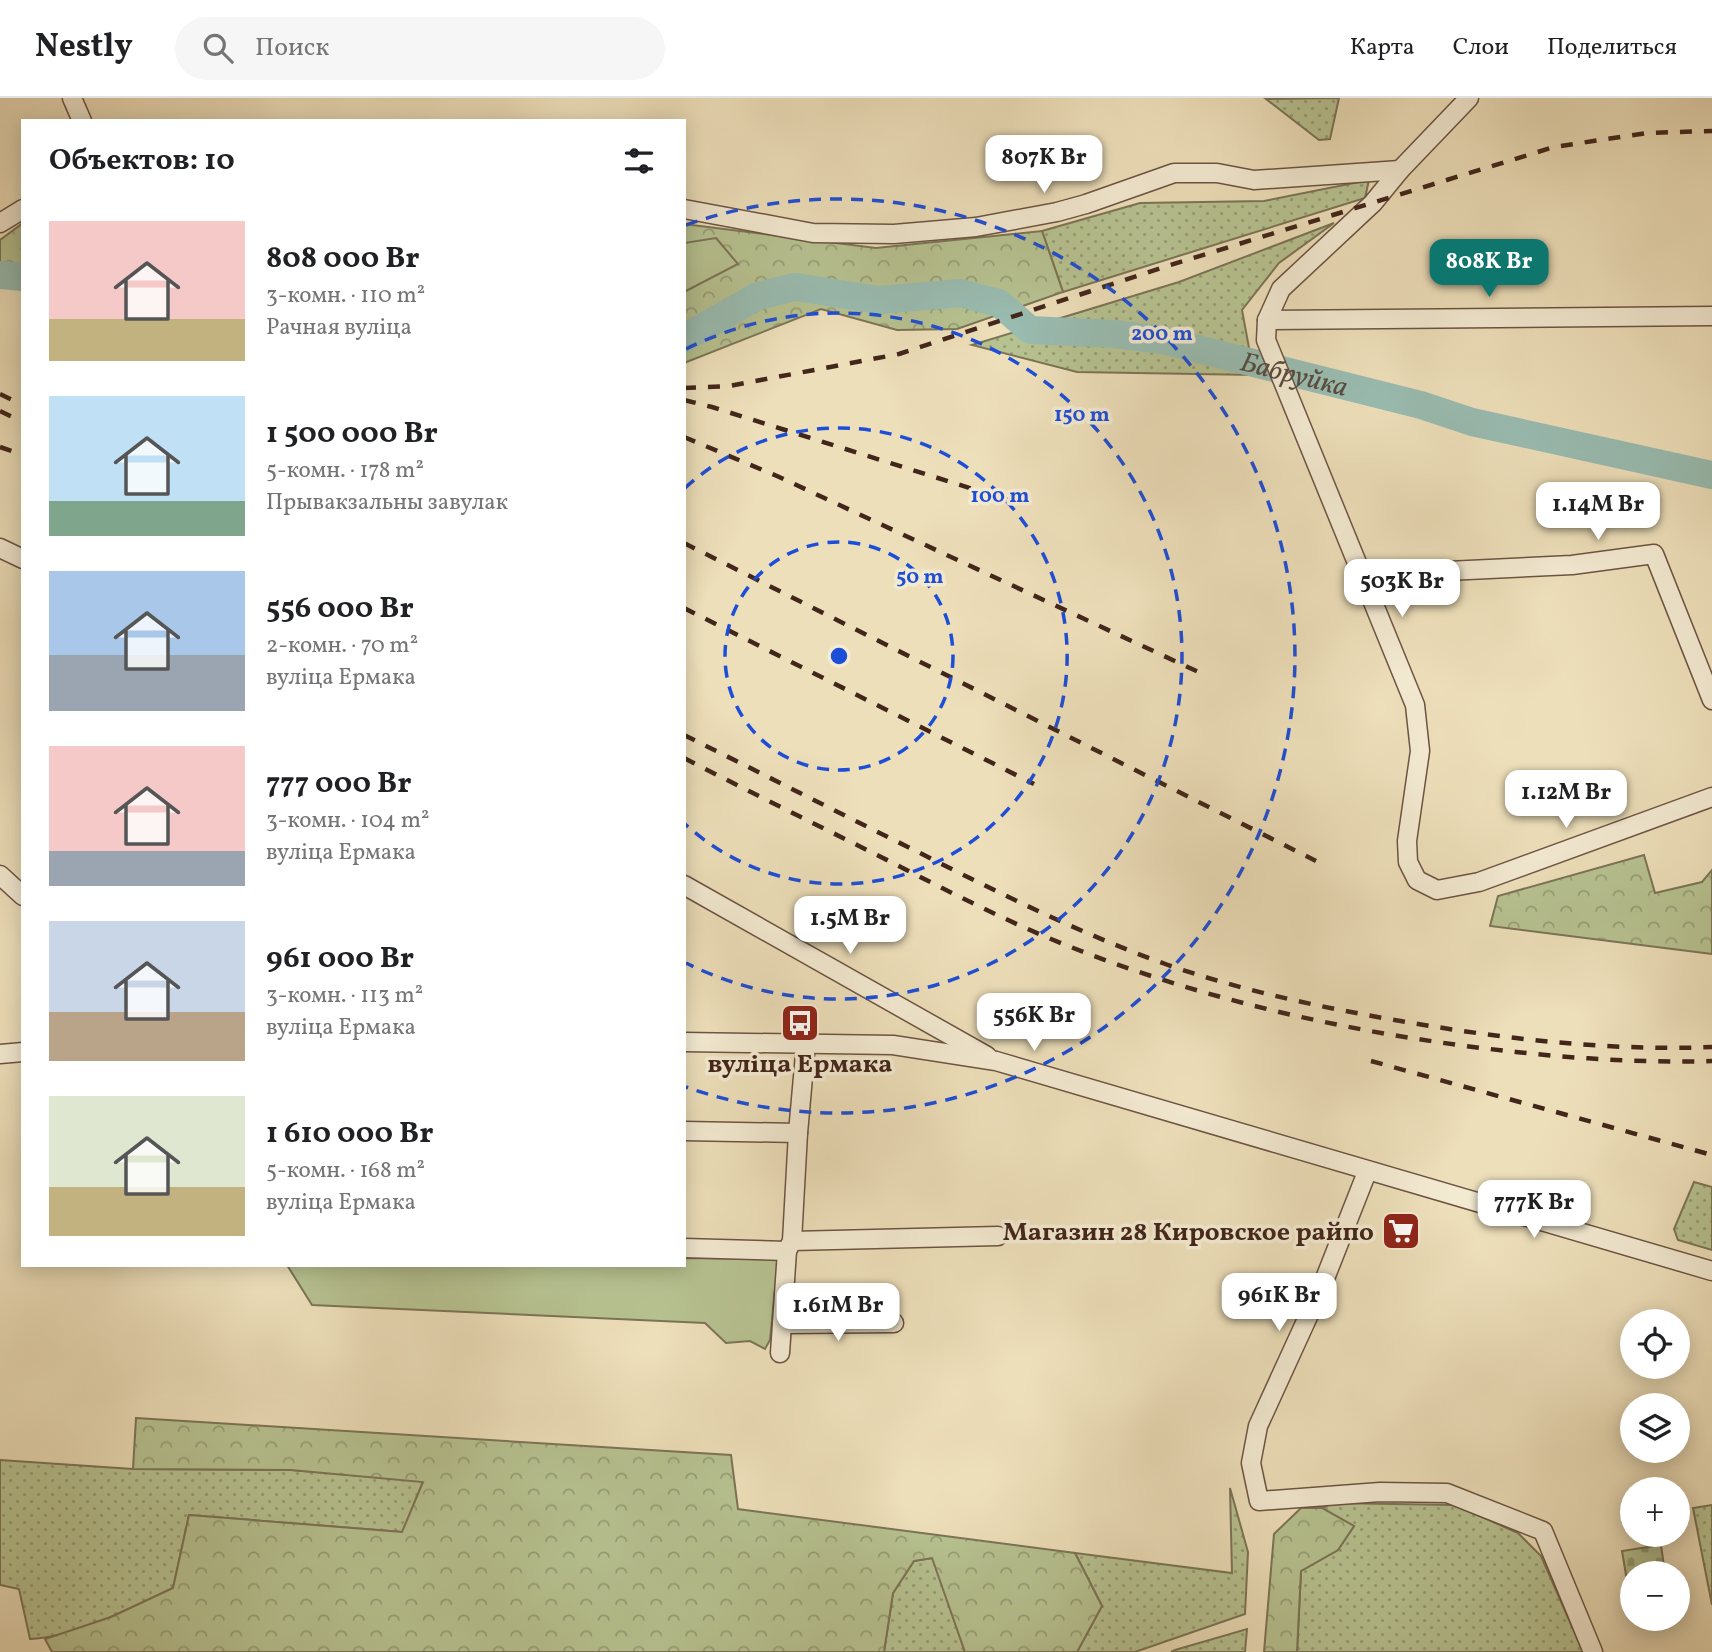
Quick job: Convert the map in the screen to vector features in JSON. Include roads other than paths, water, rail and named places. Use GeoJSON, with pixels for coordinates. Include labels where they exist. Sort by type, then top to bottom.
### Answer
{"type":"FeatureCollection","features":[{"type":"Feature","properties":{"kind":"street"},"geometry":{"type":"LineString","coordinates":[[72,98],[81,119]]}},
{"type":"Feature","properties":{"kind":"street"},"geometry":{"type":"LineString","coordinates":[[1469,98],[1400,170],[1373,203],[1281,289],[1267,320],[1266,340],[1415,705],[1420,751],[1407,841],[1408,862],[1417,880],[1437,890],[1479,882],[1712,797]]}},
{"type":"Feature","properties":{"kind":"street"},"geometry":{"type":"LineString","coordinates":[[686,209],[813,233],[894,234],[976,227],[1057,212],[1174,173],[1217,173],[1254,180],[1400,170]]}},
{"type":"Feature","properties":{"kind":"street"},"geometry":{"type":"LineString","coordinates":[[0,223],[21,210]]}},
{"type":"Feature","properties":{"kind":"street"},"geometry":{"type":"LineString","coordinates":[[1267,320],[1712,316]]}},
{"type":"Feature","properties":{"kind":"street"},"geometry":{"type":"LineString","coordinates":[[0,548],[21,558]]}},
{"type":"Feature","properties":{"kind":"street"},"geometry":{"type":"LineString","coordinates":[[1363,575],[1572,565],[1654,554],[1712,700]]}},
{"type":"Feature","properties":{"kind":"street"},"geometry":{"type":"LineString","coordinates":[[0,875],[21,894]]}},
{"type":"Feature","properties":{"kind":"street"},"geometry":{"type":"LineString","coordinates":[[686,886],[996,1061]]}},
{"type":"Feature","properties":{"kind":"street"},"geometry":{"type":"LineString","coordinates":[[686,1042],[893,1045],[996,1061],[1712,1271]]}},
{"type":"Feature","properties":{"kind":"street"},"geometry":{"type":"LineString","coordinates":[[780,1353],[806,1043]]}},
{"type":"Feature","properties":{"kind":"street"},"geometry":{"type":"LineString","coordinates":[[0,1054],[21,1052]]}},
{"type":"Feature","properties":{"kind":"street"},"geometry":{"type":"LineString","coordinates":[[686,1131],[798,1133]]}},
{"type":"Feature","properties":{"kind":"street"},"geometry":{"type":"LineString","coordinates":[[1367,1172],[1322,1286],[1258,1426],[1251,1463],[1259,1501],[1380,1492],[1447,1493],[1543,1531],[1593,1652]]}},
{"type":"Feature","properties":{"kind":"street"},"geometry":{"type":"LineString","coordinates":[[686,1248],[998,1236]]}},
{"type":"Feature","properties":{"kind":"street"},"geometry":{"type":"LineString","coordinates":[[782,1324],[894,1323]]}},
{"type":"Feature","properties":{"kind":"waterway","name":"Бабруйка"},"geometry":{"type":"LineString","coordinates":[[0,275],[21,277]]}},
{"type":"Feature","properties":{"kind":"waterway","name":"Бабруйка"},"geometry":{"type":"LineString","coordinates":[[686,337],[758,296],[795,287],[879,300],[960,293],[999,303],[1030,330],[1115,334],[1162,340],[1421,405],[1472,422],[1712,475]]}},
{"type":"Feature","properties":{"kind":"railway"},"geometry":{"type":"LineString","coordinates":[[686,388],[729,386],[899,354],[1164,267],[1554,147],[1647,133],[1712,131]]}},
{"type":"Feature","properties":{"kind":"railway"},"geometry":{"type":"LineString","coordinates":[[0,394],[21,404]]}},
{"type":"Feature","properties":{"kind":"railway"},"geometry":{"type":"LineString","coordinates":[[686,400],[1011,501]]}},
{"type":"Feature","properties":{"kind":"railway"},"geometry":{"type":"LineString","coordinates":[[0,411],[21,421]]}},
{"type":"Feature","properties":{"kind":"railway"},"geometry":{"type":"LineString","coordinates":[[686,438],[777,476],[1207,676]]}},
{"type":"Feature","properties":{"kind":"railway"},"geometry":{"type":"LineString","coordinates":[[0,447],[21,454]]}},
{"type":"Feature","properties":{"kind":"railway"},"geometry":{"type":"LineString","coordinates":[[686,544],[1316,861]]}},
{"type":"Feature","properties":{"kind":"railway"},"geometry":{"type":"LineString","coordinates":[[686,609],[1034,784]]}},
{"type":"Feature","properties":{"kind":"railway"},"geometry":{"type":"LineString","coordinates":[[686,736],[1039,912],[1136,953],[1199,975],[1323,1007],[1491,1035],[1601,1046],[1712,1047]]}},
{"type":"Feature","properties":{"kind":"railway"},"geometry":{"type":"LineString","coordinates":[[686,759],[1030,930],[1163,980],[1279,1012],[1457,1045],[1589,1058],[1712,1061]]}},
{"type":"Feature","properties":{"kind":"railway"},"geometry":{"type":"LineString","coordinates":[[1371,1061],[1712,1155]]}},
{"type":"Feature","properties":{"kind":"place","name":"вуліца Ермака"},"geometry":{"type":"Point","coordinates":[800,1023]}},
{"type":"Feature","properties":{"kind":"place","name":"Магазин 28 Кировское райпо"},"geometry":{"type":"Point","coordinates":[1401,1231]}}]}
